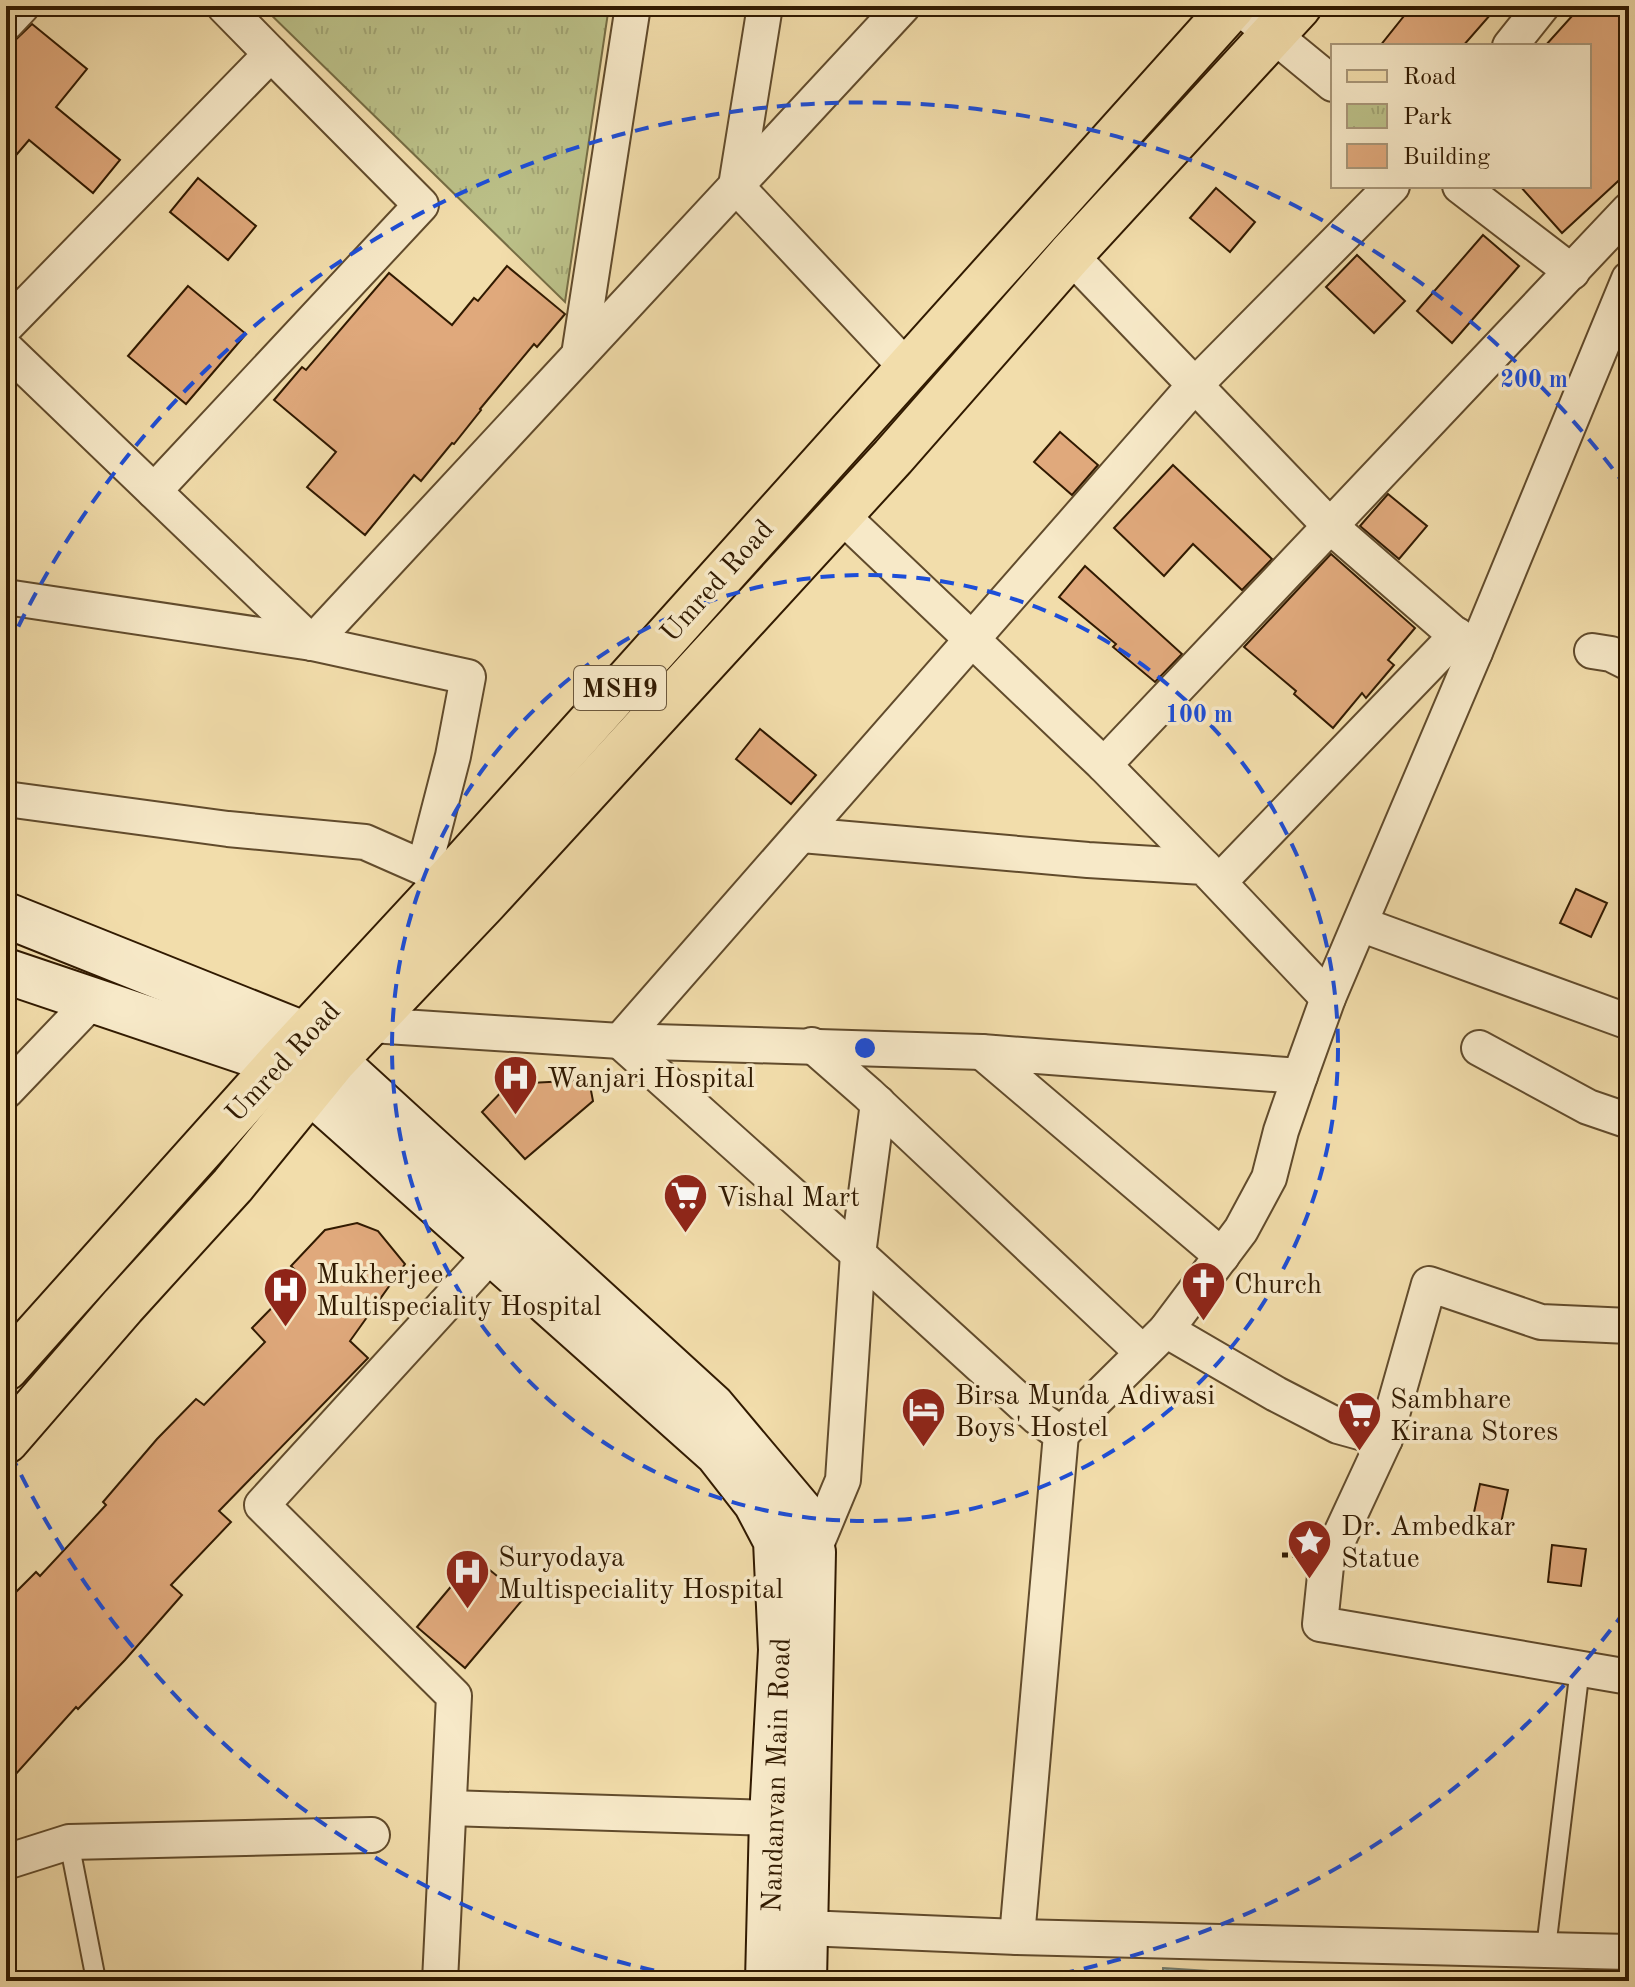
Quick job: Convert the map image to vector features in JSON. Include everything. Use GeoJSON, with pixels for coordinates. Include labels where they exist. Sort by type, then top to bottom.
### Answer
{"type":"FeatureCollection","features":[{"type":"Feature","properties":{"kind":"main road","name":"Umred Road"},"geometry":{"type":"LineString","coordinates":[[6,1368],[357,1010],[448,888],[907,368],[1236,6]]}},
{"type":"Feature","properties":{"kind":"main road"},"geometry":{"type":"LineString","coordinates":[[448,888],[840,514],[1070,255],[1286,21]]}},
{"type":"Feature","properties":{"kind":"main road"},"geometry":{"type":"LineString","coordinates":[[6,915],[307,1062],[712,1406],[802,1513],[813,1552],[788,1927],[804,1981]]}},
{"type":"Feature","properties":{"kind":"main road","name":"Nandanvan Main Road"},"geometry":{"type":"LineString","coordinates":[[6,971],[92,1001],[307,1062],[492,1253],[717,1453],[756,1503],[776,1541],[781,1650],[772,1818],[788,1927],[768,1981]]}},
{"type":"Feature","properties":{"kind":"main road"},"geometry":{"type":"LineString","coordinates":[[6,1441],[233,1185],[307,1062]]}},
{"type":"Feature","properties":{"kind":"street"},"geometry":{"type":"LineString","coordinates":[[6,23],[22,6]]}},
{"type":"Feature","properties":{"kind":"street"},"geometry":{"type":"LineString","coordinates":[[154,491],[421,205],[224,6]]}},
{"type":"Feature","properties":{"kind":"street"},"geometry":{"type":"LineString","coordinates":[[579,355],[633,6]]}},
{"type":"Feature","properties":{"kind":"street"},"geometry":{"type":"LineString","coordinates":[[736,186],[765,6]]}},
{"type":"Feature","properties":{"kind":"street"},"geometry":{"type":"LineString","coordinates":[[312,643],[903,6]]}},
{"type":"Feature","properties":{"kind":"street"},"geometry":{"type":"LineString","coordinates":[[1236,6],[1286,21],[1331,81]]}},
{"type":"Feature","properties":{"kind":"street"},"geometry":{"type":"LineString","coordinates":[[1512,44],[1542,6]]}},
{"type":"Feature","properties":{"kind":"street"},"geometry":{"type":"LineString","coordinates":[[6,326],[271,54]]}},
{"type":"Feature","properties":{"kind":"street"},"geometry":{"type":"LineString","coordinates":[[736,186],[907,368]]}},
{"type":"Feature","properties":{"kind":"street"},"geometry":{"type":"LineString","coordinates":[[620,1041],[1193,387],[1390,188]]}},
{"type":"Feature","properties":{"kind":"street"},"geometry":{"type":"LineString","coordinates":[[1463,188],[1572,272]]}},
{"type":"Feature","properties":{"kind":"street"},"geometry":{"type":"LineString","coordinates":[[1104,765],[1629,210]]}},
{"type":"Feature","properties":{"kind":"street"},"geometry":{"type":"LineString","coordinates":[[1070,255],[1193,387],[1330,526],[1466,644]]}},
{"type":"Feature","properties":{"kind":"street"},"geometry":{"type":"LineString","coordinates":[[1017,1937],[1061,1434],[1154,1341],[1241,1230],[1269,1178],[1281,1131],[1328,998],[1360,924],[1466,644],[1629,279]]}},
{"type":"Feature","properties":{"kind":"street"},"geometry":{"type":"LineString","coordinates":[[6,349],[312,643]]}},
{"type":"Feature","properties":{"kind":"street"},"geometry":{"type":"LineString","coordinates":[[840,514],[1104,765],[1328,998]]}},
{"type":"Feature","properties":{"kind":"street"},"geometry":{"type":"LineString","coordinates":[[6,597],[312,643],[468,677],[453,756],[448,888],[365,842],[228,829],[6,799]]}},
{"type":"Feature","properties":{"kind":"street"},"geometry":{"type":"LineString","coordinates":[[802,835],[1212,874],[1466,644]]}},
{"type":"Feature","properties":{"kind":"street"},"geometry":{"type":"LineString","coordinates":[[1592,651],[1611,654],[1629,663]]}},
{"type":"Feature","properties":{"kind":"street"},"geometry":{"type":"LineString","coordinates":[[1360,924],[1629,1022]]}},
{"type":"Feature","properties":{"kind":"street"},"geometry":{"type":"LineString","coordinates":[[6,1091],[92,1001]]}},
{"type":"Feature","properties":{"kind":"street"},"geometry":{"type":"LineString","coordinates":[[357,1010],[620,1041],[982,1052],[1300,1076]]}},
{"type":"Feature","properties":{"kind":"street"},"geometry":{"type":"LineString","coordinates":[[620,1041],[1037,1417],[1061,1434]]}},
{"type":"Feature","properties":{"kind":"street"},"geometry":{"type":"LineString","coordinates":[[812,1045],[1154,1341],[1276,1394],[1338,1426],[1385,1439]]}},
{"type":"Feature","properties":{"kind":"street"},"geometry":{"type":"LineString","coordinates":[[1479,1048],[1588,1107],[1629,1121]]}},
{"type":"Feature","properties":{"kind":"street"},"geometry":{"type":"LineString","coordinates":[[982,1052],[1222,1256]]}},
{"type":"Feature","properties":{"kind":"street"},"geometry":{"type":"LineString","coordinates":[[813,1552],[843,1480],[858,1254],[878,1103]]}},
{"type":"Feature","properties":{"kind":"street"},"geometry":{"type":"LineString","coordinates":[[440,1981],[454,1696],[262,1505],[492,1253]]}},
{"type":"Feature","properties":{"kind":"street"},"geometry":{"type":"LineString","coordinates":[[1629,1326],[1541,1322],[1429,1284],[1385,1439],[1326,1566],[1320,1624],[1629,1677]]}},
{"type":"Feature","properties":{"kind":"street"},"geometry":{"type":"LineString","coordinates":[[449,1808],[772,1818]]}},
{"type":"Feature","properties":{"kind":"street"},"geometry":{"type":"LineString","coordinates":[[6,1862],[69,1842],[372,1835]]}},
{"type":"Feature","properties":{"kind":"street"},"geometry":{"type":"LineString","coordinates":[[788,1927],[1017,1937],[1629,1952]]}},
{"type":"Feature","properties":{"kind":"lane"},"geometry":{"type":"LineString","coordinates":[[1546,1948],[1580,1668]]}},
{"type":"Feature","properties":{"kind":"lane"},"geometry":{"type":"LineString","coordinates":[[69,1842],[93,1981]]}},
{"type":"Feature","properties":{"kind":"green space"},"geometry":{"type":"Polygon","coordinates":[[[262,6],[609,6],[565,302],[262,6]]]}},
{"type":"Feature","properties":{"kind":"water"},"geometry":{"type":"Polygon","coordinates":[[[1163,1968],[1366,1981],[1163,1981],[1163,1968]]]}},
{"type":"Feature","properties":{"kind":"building"},"geometry":{"type":"Polygon","coordinates":[[[1412,6],[1498,6],[1465,44],[1382,44],[1412,6]]]}},
{"type":"Feature","properties":{"kind":"building"},"geometry":{"type":"Polygon","coordinates":[[[1581,6],[1629,6],[1629,171],[1562,233],[1522,188],[1591,188],[1591,44],[1547,44],[1581,6]]]}},
{"type":"Feature","properties":{"kind":"building"},"geometry":{"type":"Polygon","coordinates":[[[32,24],[87,69],[56,107],[120,160],[93,193],[29,140],[6,167],[6,49],[32,24]]]}},
{"type":"Feature","properties":{"kind":"building"},"geometry":{"type":"Polygon","coordinates":[[[198,178],[256,226],[228,260],[170,212],[198,178]]]}},
{"type":"Feature","properties":{"kind":"building"},"geometry":{"type":"Polygon","coordinates":[[[1216,188],[1255,222],[1230,252],[1190,218],[1216,188]]]}},
{"type":"Feature","properties":{"kind":"building"},"geometry":{"type":"Polygon","coordinates":[[[1483,235],[1519,266],[1452,343],[1417,311],[1483,235]]]}},
{"type":"Feature","properties":{"kind":"building"},"geometry":{"type":"Polygon","coordinates":[[[1357,255],[1405,301],[1374,333],[1326,287],[1357,255]]]}},
{"type":"Feature","properties":{"kind":"building"},"geometry":{"type":"Polygon","coordinates":[[[507,266],[565,314],[537,347],[534,344],[421,481],[414,475],[365,535],[307,487],[336,452],[274,400],[302,367],[306,370],[389,273],[452,325],[474,298],[478,301],[507,266]]]}},
{"type":"Feature","properties":{"kind":"building"},"geometry":{"type":"Polygon","coordinates":[[[188,286],[246,334],[186,404],[128,356],[188,286]]]}},
{"type":"Feature","properties":{"kind":"building"},"geometry":{"type":"Polygon","coordinates":[[[1060,432],[1098,465],[1072,495],[1034,462],[1060,432]]]}},
{"type":"Feature","properties":{"kind":"building"},"geometry":{"type":"Polygon","coordinates":[[[1173,465],[1272,559],[1242,590],[1193,544],[1164,576],[1114,528],[1173,465]]]}},
{"type":"Feature","properties":{"kind":"building"},"geometry":{"type":"Polygon","coordinates":[[[1388,494],[1427,526],[1399,559],[1360,526],[1388,494]]]}},
{"type":"Feature","properties":{"kind":"building"},"geometry":{"type":"Polygon","coordinates":[[[1331,554],[1415,628],[1388,660],[1394,665],[1366,698],[1362,693],[1333,728],[1294,694],[1296,691],[1244,647],[1331,554]]]}},
{"type":"Feature","properties":{"kind":"building"},"geometry":{"type":"Polygon","coordinates":[[[1085,566],[1182,654],[1155,682],[1113,647],[1116,644],[1059,597],[1085,566]]]}},
{"type":"Feature","properties":{"kind":"building"},"geometry":{"type":"Polygon","coordinates":[[[760,729],[816,775],[791,804],[736,759],[760,729]]]}},
{"type":"Feature","properties":{"kind":"building"},"geometry":{"type":"Polygon","coordinates":[[[1576,889],[1607,903],[1591,937],[1560,923],[1576,889]]]}},
{"type":"Feature","properties":{"kind":"building"},"geometry":{"type":"Polygon","coordinates":[[[589,1080],[593,1101],[525,1159],[482,1112],[509,1084],[589,1080]]]}},
{"type":"Feature","properties":{"kind":"building"},"geometry":{"type":"Polygon","coordinates":[[[357,1223],[378,1231],[405,1264],[350,1341],[368,1358],[219,1511],[231,1522],[171,1585],[182,1595],[6,1785],[6,1602],[36,1572],[40,1576],[106,1505],[103,1502],[157,1439],[196,1399],[204,1405],[265,1342],[252,1328],[302,1277],[291,1266],[325,1230],[357,1223]]]}},
{"type":"Feature","properties":{"kind":"building"},"geometry":{"type":"Polygon","coordinates":[[[1480,1484],[1508,1490],[1500,1528],[1472,1522],[1480,1484]]]}},
{"type":"Feature","properties":{"kind":"building"},"geometry":{"type":"Polygon","coordinates":[[[1552,1545],[1586,1549],[1581,1586],[1548,1582],[1552,1545]]]}},
{"type":"Feature","properties":{"kind":"building"},"geometry":{"type":"Polygon","coordinates":[[[475,1558],[524,1598],[465,1668],[417,1627],[475,1558]]]}},
{"type":"Feature","properties":{"kind":"place","name":"Wanjari Hospital"},"geometry":{"type":"Point","coordinates":[516,1116]}},
{"type":"Feature","properties":{"kind":"place","name":"Vishal Mart"},"geometry":{"type":"Point","coordinates":[686,1235]}},
{"type":"Feature","properties":{"kind":"place","name":"Church"},"geometry":{"type":"Point","coordinates":[1203,1322]}},
{"type":"Feature","properties":{"kind":"place","name":"Mukherjee Multispeciality Hospital"},"geometry":{"type":"Point","coordinates":[285,1328]}},
{"type":"Feature","properties":{"kind":"place","name":"Birsa Munda Adiwasi Boys' Hostel"},"geometry":{"type":"Point","coordinates":[924,1449]}},
{"type":"Feature","properties":{"kind":"place","name":"Sambhare Kirana Stores"},"geometry":{"type":"Point","coordinates":[1359,1453]}},
{"type":"Feature","properties":{"kind":"place","name":"Dr. Ambedkar Statue"},"geometry":{"type":"Point","coordinates":[1310,1580]}},
{"type":"Feature","properties":{"kind":"place","name":"Suryodaya Multispeciality Hospital"},"geometry":{"type":"Point","coordinates":[467,1611]}}]}
